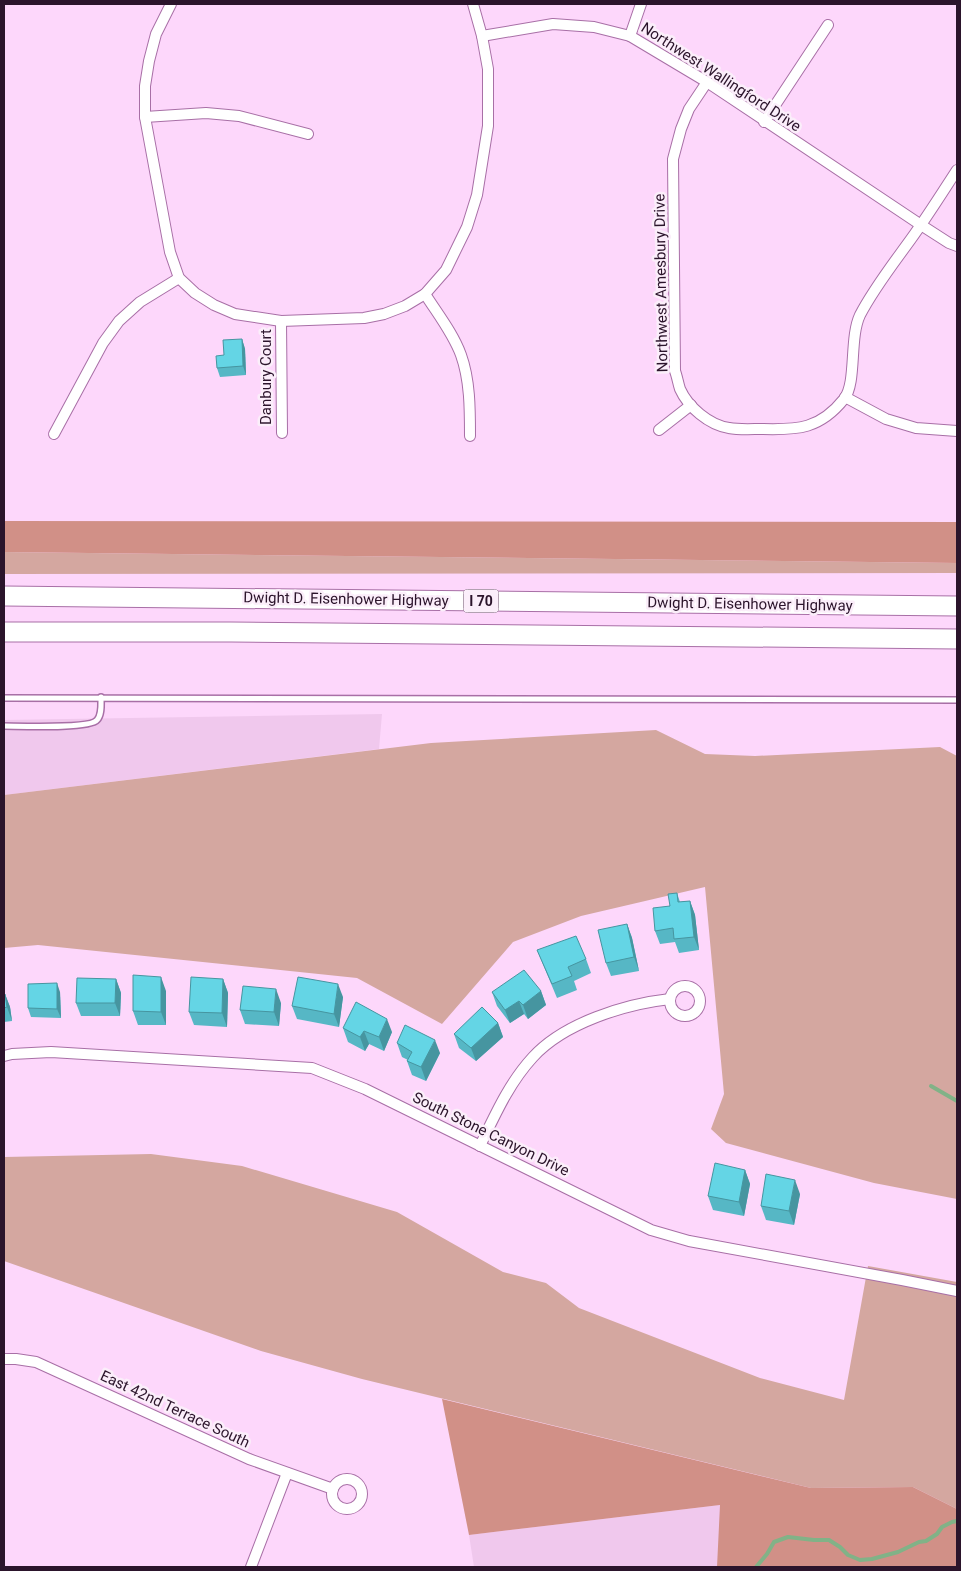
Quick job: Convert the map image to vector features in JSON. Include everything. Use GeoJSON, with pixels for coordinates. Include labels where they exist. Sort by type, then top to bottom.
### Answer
{"type":"FeatureCollection","features":[{"type":"Feature","properties":{"kind":"highway","name":"Dwight D. Eisenhower Highway"},"geometry":{"type":"LineString","coordinates":[[4,596],[957,606]]}},
{"type":"Feature","properties":{"kind":"highway","name":"I 70"},"geometry":{"type":"LineString","coordinates":[[4,632],[230,632],[957,640]]}},
{"type":"Feature","properties":{"kind":"street"},"geometry":{"type":"LineString","coordinates":[[171,4],[156,34],[145,86],[144,117],[170,252],[179,278],[195,293],[235,314],[281,321],[364,318],[384,314],[405,306],[425,294],[446,270],[467,227],[477,195],[488,126],[488,69],[482,36],[473,4]]}},
{"type":"Feature","properties":{"kind":"street"},"geometry":{"type":"LineString","coordinates":[[630,36],[641,4]]}},
{"type":"Feature","properties":{"kind":"street","name":"Northwest Wallingford Drive"},"geometry":{"type":"LineString","coordinates":[[482,36],[553,24],[594,27],[630,36],[707,82],[764,122],[921,225],[957,246]]}},
{"type":"Feature","properties":{"kind":"street"},"geometry":{"type":"LineString","coordinates":[[764,122],[828,25]]}},
{"type":"Feature","properties":{"kind":"street","name":"Northwest Amesbury Drive"},"geometry":{"type":"LineString","coordinates":[[707,82],[689,109],[681,129],[674,159],[675,370],[680,390],[701,415],[713,423],[728,428],[789,430],[803,428],[819,421],[845,398]]}},
{"type":"Feature","properties":{"kind":"street"},"geometry":{"type":"LineString","coordinates":[[144,117],[206,113],[239,116],[308,134]]}},
{"type":"Feature","properties":{"kind":"street"},"geometry":{"type":"LineString","coordinates":[[957,170],[921,225],[873,292],[859,317],[853,341],[851,379],[845,398],[886,419],[916,428],[957,431]]}},
{"type":"Feature","properties":{"kind":"street"},"geometry":{"type":"LineString","coordinates":[[54,434],[103,343],[119,321],[140,302],[179,278]]}},
{"type":"Feature","properties":{"kind":"street"},"geometry":{"type":"LineString","coordinates":[[425,294],[451,334],[461,355],[470,407],[470,436]]}},
{"type":"Feature","properties":{"kind":"street","name":"Danbury Court"},"geometry":{"type":"LineString","coordinates":[[281,321],[282,433]]}},
{"type":"Feature","properties":{"kind":"street"},"geometry":{"type":"LineString","coordinates":[[659,430],[691,405]]}},
{"type":"Feature","properties":{"kind":"street"},"geometry":{"type":"LineString","coordinates":[[480,1146],[505,1095],[533,1057],[556,1037],[594,1018],[624,1007],[670,999]]}},
{"type":"Feature","properties":{"kind":"street","name":"South Stone Canyon Drive"},"geometry":{"type":"LineString","coordinates":[[4,1056],[51,1052],[312,1068],[365,1089],[652,1230],[689,1241],[957,1291]]}},
{"type":"Feature","properties":{"kind":"street","name":"East 42nd Terrace South"},"geometry":{"type":"LineString","coordinates":[[4,1359],[36,1362],[248,1460],[333,1489]]}},
{"type":"Feature","properties":{"kind":"street"},"geometry":{"type":"LineString","coordinates":[[251,1567],[287,1473]]}},
{"type":"Feature","properties":{"kind":"lane"},"geometry":{"type":"LineString","coordinates":[[4,698],[957,700]]}},
{"type":"Feature","properties":{"kind":"lane"},"geometry":{"type":"LineString","coordinates":[[4,726],[80,726],[92,724],[97,720],[100,713],[101,698]]}},
{"type":"Feature","properties":{"kind":"shaded area"},"geometry":{"type":"Polygon","coordinates":[[[4,521],[957,522],[957,563],[4,552],[4,521]]]}},
{"type":"Feature","properties":{"kind":"shaded area"},"geometry":{"type":"Polygon","coordinates":[[[4,552],[957,563],[957,573],[4,574],[4,552]]]}},
{"type":"Feature","properties":{"kind":"shaded area"},"geometry":{"type":"Polygon","coordinates":[[[382,714],[379,749],[4,795],[4,720],[382,714]]]}},
{"type":"Feature","properties":{"kind":"shaded area"},"geometry":{"type":"Polygon","coordinates":[[[656,730],[705,754],[755,756],[940,747],[957,756],[957,1199],[874,1183],[726,1143],[711,1129],[724,1094],[705,887],[581,916],[513,942],[442,1024],[357,978],[38,945],[4,948],[4,795],[431,743],[656,730]]]}},
{"type":"Feature","properties":{"kind":"shaded area"},"geometry":{"type":"Polygon","coordinates":[[[151,1154],[242,1166],[397,1212],[503,1272],[546,1283],[579,1308],[760,1378],[844,1400],[868,1266],[957,1282],[957,1509],[913,1487],[811,1488],[362,1379],[261,1351],[4,1261],[4,1157],[151,1154]]]}},
{"type":"Feature","properties":{"kind":"shaded area"},"geometry":{"type":"Polygon","coordinates":[[[442,1399],[811,1488],[913,1487],[957,1509],[957,1567],[717,1567],[720,1505],[469,1535],[442,1399]]]}},
{"type":"Feature","properties":{"kind":"shaded area"},"geometry":{"type":"Polygon","coordinates":[[[720,1505],[726,1567],[474,1567],[469,1535],[720,1505]]]}},
{"type":"Feature","properties":{"kind":"building"},"geometry":{"type":"Polygon","coordinates":[[[242,339],[243,366],[217,368],[216,356],[224,355],[223,340],[242,339]]]}},
{"type":"Feature","properties":{"kind":"building"},"geometry":{"type":"Polygon","coordinates":[[[677,893],[678,902],[690,901],[694,937],[674,939],[673,928],[655,931],[653,908],[670,906],[668,894],[677,893]]]}},
{"type":"Feature","properties":{"kind":"building"},"geometry":{"type":"Polygon","coordinates":[[[627,924],[634,957],[606,963],[598,930],[627,924]]]}},
{"type":"Feature","properties":{"kind":"building"},"geometry":{"type":"Polygon","coordinates":[[[576,936],[586,959],[568,967],[572,976],[552,984],[537,950],[576,936]]]}},
{"type":"Feature","properties":{"kind":"building"},"geometry":{"type":"Polygon","coordinates":[[[524,970],[541,991],[523,1005],[519,1001],[505,1010],[492,992],[524,970]]]}},
{"type":"Feature","properties":{"kind":"building"},"geometry":{"type":"Polygon","coordinates":[[[133,975],[161,977],[161,1012],[133,1011],[133,975]]]}},
{"type":"Feature","properties":{"kind":"building"},"geometry":{"type":"Polygon","coordinates":[[[191,977],[223,979],[222,1013],[189,1012],[191,977]]]}},
{"type":"Feature","properties":{"kind":"building"},"geometry":{"type":"Polygon","coordinates":[[[298,977],[338,984],[334,1014],[292,1006],[298,977]]]}},
{"type":"Feature","properties":{"kind":"building"},"geometry":{"type":"Polygon","coordinates":[[[77,978],[116,979],[115,1003],[76,1003],[77,978]]]}},
{"type":"Feature","properties":{"kind":"building"},"geometry":{"type":"Polygon","coordinates":[[[57,983],[57,1009],[28,1008],[28,984],[57,983]]]}},
{"type":"Feature","properties":{"kind":"building"},"geometry":{"type":"Polygon","coordinates":[[[243,986],[276,989],[274,1012],[240,1010],[243,986]]]}},
{"type":"Feature","properties":{"kind":"building"},"geometry":{"type":"Polygon","coordinates":[[[4,994],[7,1007],[4,1008],[4,994]]]}},
{"type":"Feature","properties":{"kind":"building"},"geometry":{"type":"Polygon","coordinates":[[[356,1002],[387,1019],[379,1037],[364,1031],[360,1037],[343,1028],[356,1002]]]}},
{"type":"Feature","properties":{"kind":"building"},"geometry":{"type":"Polygon","coordinates":[[[482,1007],[498,1023],[471,1048],[454,1034],[482,1007]]]}},
{"type":"Feature","properties":{"kind":"building"},"geometry":{"type":"Polygon","coordinates":[[[405,1025],[435,1040],[421,1067],[407,1061],[412,1052],[397,1043],[405,1025]]]}},
{"type":"Feature","properties":{"kind":"building"},"geometry":{"type":"Polygon","coordinates":[[[715,1163],[745,1170],[739,1202],[708,1196],[715,1163]]]}},
{"type":"Feature","properties":{"kind":"building"},"geometry":{"type":"Polygon","coordinates":[[[766,1174],[795,1180],[789,1211],[761,1206],[766,1174]]]}},
{"type":"Feature","properties":{"kind":"waterway"},"geometry":{"type":"LineString","coordinates":[[931,1086],[957,1101]]}},
{"type":"Feature","properties":{"kind":"waterway"},"geometry":{"type":"LineString","coordinates":[[756,1567],[774,1542],[788,1537],[829,1540],[848,1555],[860,1560],[872,1559],[898,1552],[919,1542],[926,1541],[937,1534],[942,1527],[957,1521]]}}]}
